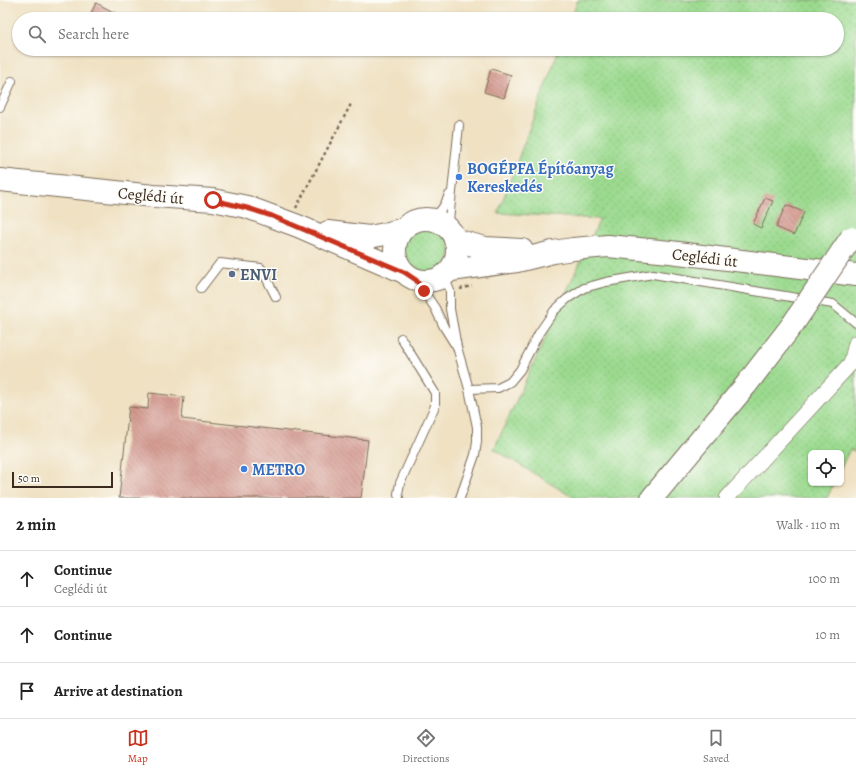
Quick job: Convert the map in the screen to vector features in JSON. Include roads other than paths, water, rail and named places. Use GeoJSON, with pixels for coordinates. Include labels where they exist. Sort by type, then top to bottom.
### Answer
{"type":"FeatureCollection","features":[{"type":"Feature","properties":{"kind":"main road","name":"Ceglédi út"},"geometry":{"type":"LineString","coordinates":[[0,180],[154,196],[213,200],[247,208],[293,224],[410,276]]}},
{"type":"Feature","properties":{"kind":"main road"},"geometry":{"type":"LineString","coordinates":[[428,220],[439,223],[452,235],[456,248],[456,255],[449,278],[442,276],[430,281],[410,276],[396,258],[395,251],[399,236],[403,229],[415,222],[428,220]]}},
{"type":"Feature","properties":{"kind":"main road","name":"Ceglédi út"},"geometry":{"type":"LineString","coordinates":[[293,224],[333,233],[369,237],[403,229]]}},
{"type":"Feature","properties":{"kind":"main road"},"geometry":{"type":"LineString","coordinates":[[652,498],[746,385],[793,324],[854,232]]}},
{"type":"Feature","properties":{"kind":"main road","name":"Ceglédi út"},"geometry":{"type":"LineString","coordinates":[[452,235],[485,248],[553,252]]}},
{"type":"Feature","properties":{"kind":"main road","name":"Ceglédi út"},"geometry":{"type":"LineString","coordinates":[[449,278],[553,252],[573,248],[608,246],[670,252],[856,275]]}},
{"type":"Feature","properties":{"kind":"street"},"geometry":{"type":"LineString","coordinates":[[727,498],[852,363],[856,343]]}},
{"type":"Feature","properties":{"kind":"lane"},"geometry":{"type":"LineString","coordinates":[[0,107],[12,81]]}},
{"type":"Feature","properties":{"kind":"lane"},"geometry":{"type":"LineString","coordinates":[[452,235],[452,186],[459,125]]}},
{"type":"Feature","properties":{"kind":"lane"},"geometry":{"type":"LineString","coordinates":[[428,220],[444,209],[452,186]]}},
{"type":"Feature","properties":{"kind":"lane"},"geometry":{"type":"LineString","coordinates":[[201,288],[220,264],[261,268],[276,297]]}},
{"type":"Feature","properties":{"kind":"lane"},"geometry":{"type":"LineString","coordinates":[[469,389],[498,388],[510,382],[520,370],[538,333],[554,311],[567,299],[584,288],[606,282],[653,274],[825,302],[833,304],[856,323]]}},
{"type":"Feature","properties":{"kind":"lane"},"geometry":{"type":"LineString","coordinates":[[410,276],[435,308],[444,328],[457,347]]}},
{"type":"Feature","properties":{"kind":"lane"},"geometry":{"type":"LineString","coordinates":[[449,278],[450,309],[457,347],[469,389],[477,427],[475,455],[460,498]]}},
{"type":"Feature","properties":{"kind":"lane"},"geometry":{"type":"LineString","coordinates":[[399,498],[398,494],[400,483],[435,406],[436,398],[401,338]]}},
{"type":"Feature","properties":{"kind":"place","name":"BOGÉPFA Építőanyag Kereskedés"},"geometry":{"type":"Point","coordinates":[459,177]}},
{"type":"Feature","properties":{"kind":"place","name":"ENVI"},"geometry":{"type":"Point","coordinates":[232,274]}},
{"type":"Feature","properties":{"kind":"place","name":"METRO"},"geometry":{"type":"Point","coordinates":[244,469]}}]}
